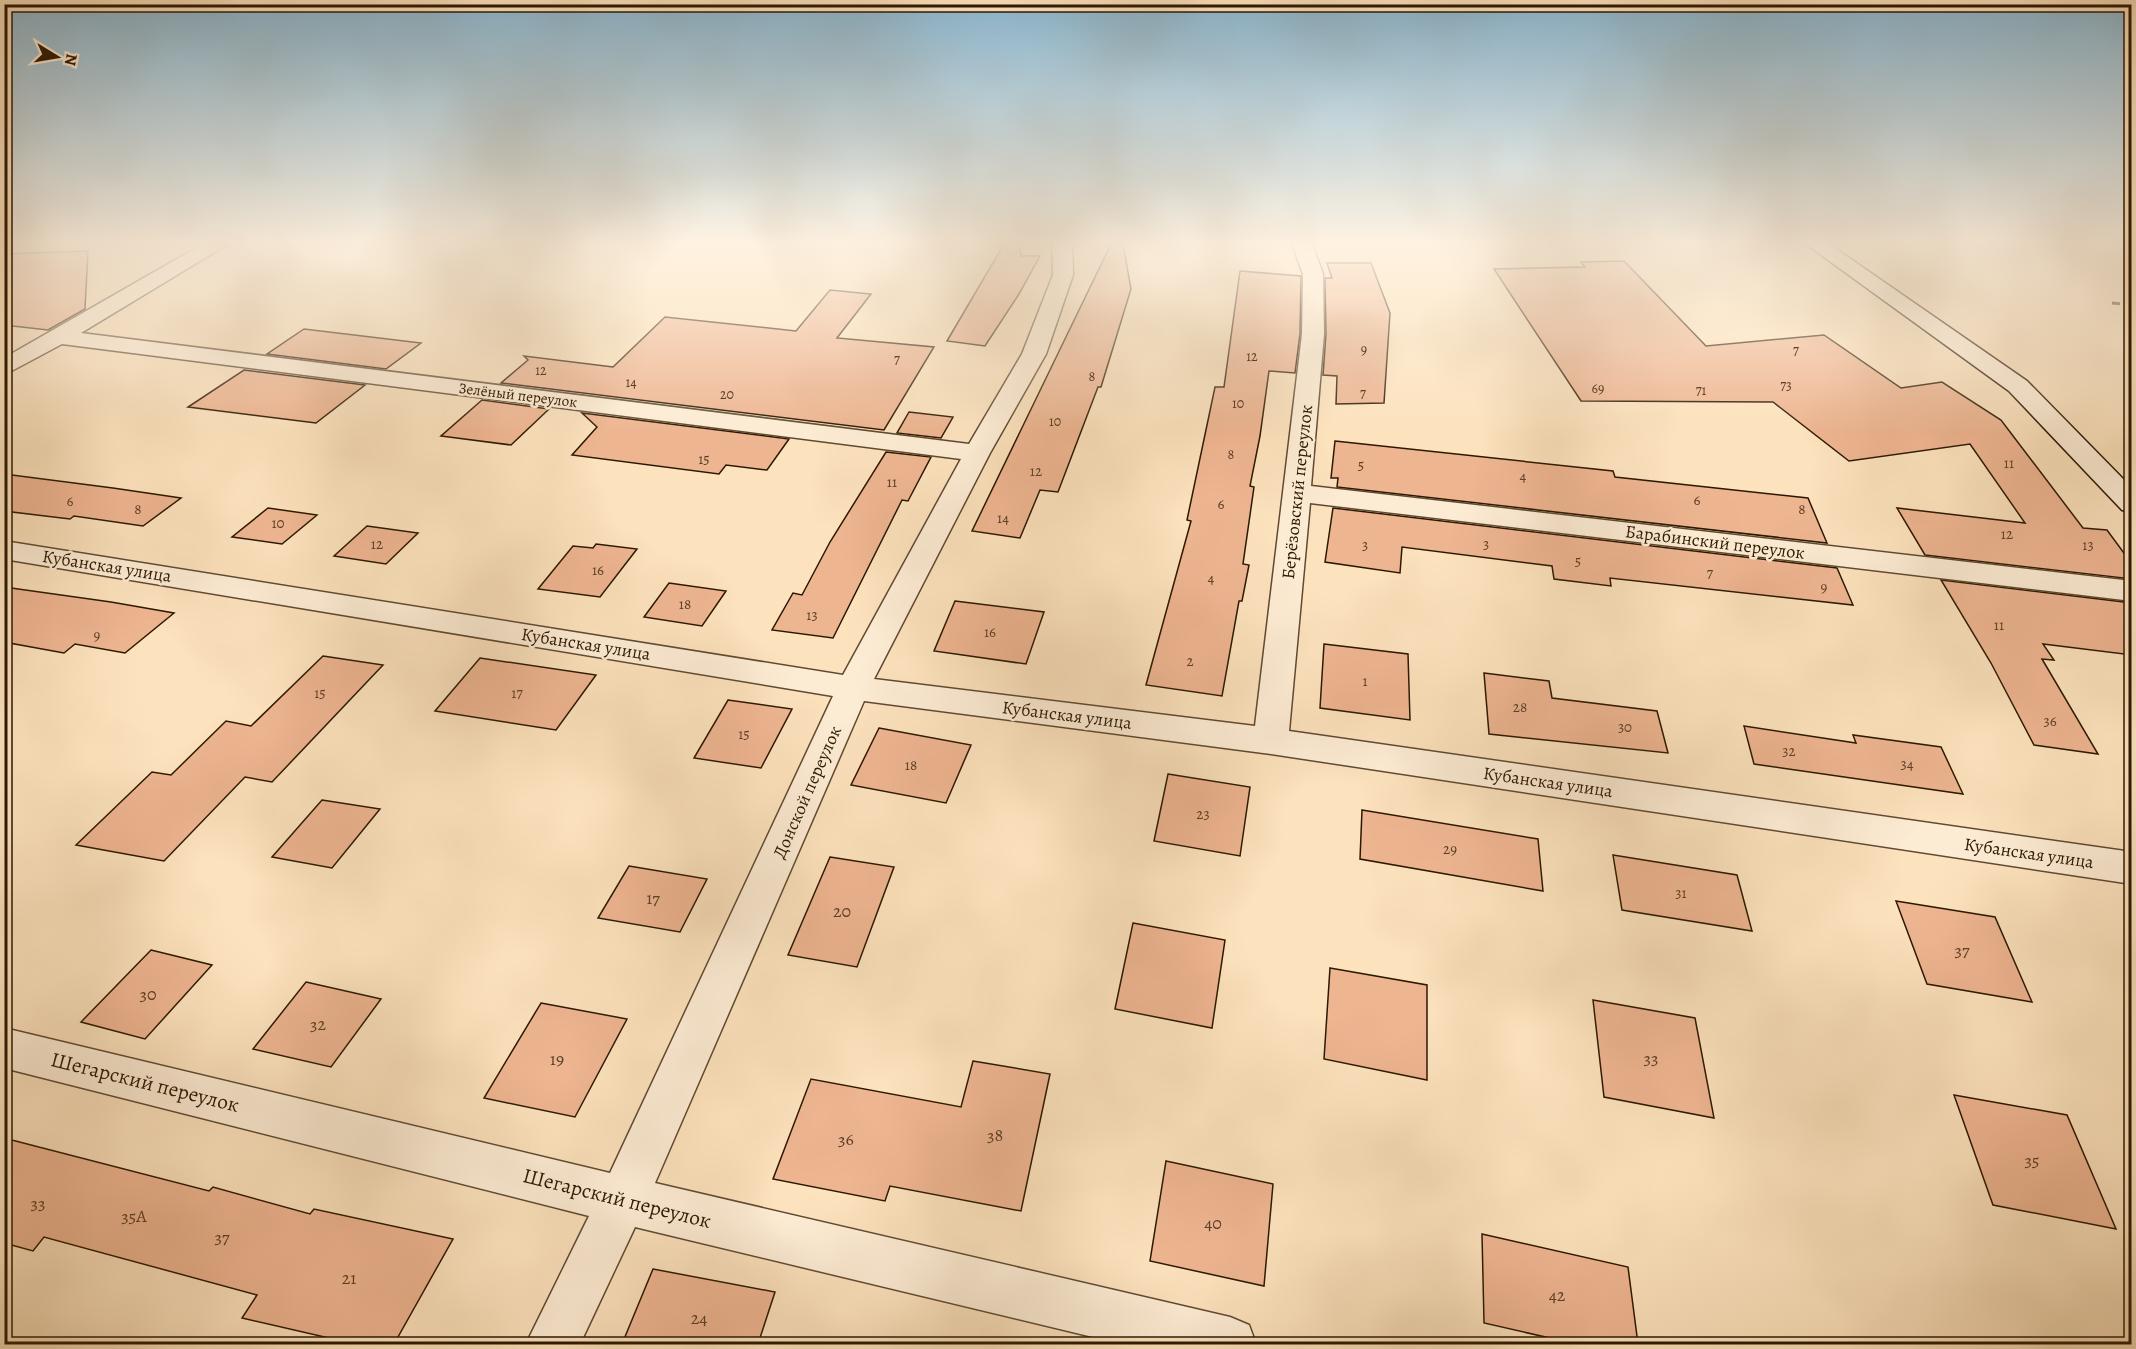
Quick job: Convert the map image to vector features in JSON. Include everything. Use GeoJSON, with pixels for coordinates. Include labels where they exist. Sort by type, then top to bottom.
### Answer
{"type":"FeatureCollection","features":[{"type":"Feature","properties":{"kind":"street"},"geometry":{"type":"LineString","coordinates":[[4,368],[111,307]]}},
{"type":"Feature","properties":{"kind":"street","name":"Донской переулок"},"geometry":{"type":"LineString","coordinates":[[552,1344],[623,1200],[853,688],[976,453],[1034,354],[1051,307]]}},
{"type":"Feature","properties":{"kind":"street","name":"Берёзовский переулок"},"geometry":{"type":"LineString","coordinates":[[1270,741],[1298,493],[1313,334],[1313,307]]}},
{"type":"Feature","properties":{"kind":"street"},"geometry":{"type":"LineString","coordinates":[[1906,307],[2018,386],[2132,504]]}},
{"type":"Feature","properties":{"kind":"street","name":"Зелёный переулок"},"geometry":{"type":"LineString","coordinates":[[60,337],[976,453]]}},
{"type":"Feature","properties":{"kind":"street","name":"Барабинский переулок"},"geometry":{"type":"LineString","coordinates":[[1298,493],[2132,591]]}},
{"type":"Feature","properties":{"kind":"street","name":"Кубанская улица"},"geometry":{"type":"LineString","coordinates":[[4,550],[853,688],[1270,741],[2132,868]]}},
{"type":"Feature","properties":{"kind":"street","name":"Шегарский переулок"},"geometry":{"type":"LineString","coordinates":[[4,1048],[623,1200],[1230,1344]]}},
{"type":"Feature","properties":{"kind":"building"},"geometry":{"type":"Polygon","coordinates":[[[4,307],[85,307],[48,330],[4,325],[4,307]]]}},
{"type":"Feature","properties":{"kind":"building"},"geometry":{"type":"Polygon","coordinates":[[[816,307],[861,307],[837,338],[934,347],[884,430],[501,383],[528,360],[524,356],[613,367],[665,317],[796,331],[816,307]]]}},
{"type":"Feature","properties":{"kind":"building"},"geometry":{"type":"Polygon","coordinates":[[[967,307],[1011,307],[985,346],[947,341],[967,307]]]}},
{"type":"Feature","properties":{"kind":"building"},"geometry":{"type":"Polygon","coordinates":[[[1081,307],[1126,307],[1101,387],[1098,387],[1058,492],[1040,490],[1020,538],[972,531],[1081,307]]]}},
{"type":"Feature","properties":{"kind":"building"},"geometry":{"type":"Polygon","coordinates":[[[1235,307],[1300,307],[1295,373],[1269,371],[1250,486],[1254,487],[1243,564],[1249,565],[1242,601],[1239,601],[1222,696],[1146,685],[1191,521],[1187,520],[1215,387],[1224,387],[1235,307]]]}},
{"type":"Feature","properties":{"kind":"building"},"geometry":{"type":"Polygon","coordinates":[[[1326,307],[1388,307],[1390,313],[1384,403],[1336,404],[1337,376],[1323,375],[1326,307]]]}},
{"type":"Feature","properties":{"kind":"building"},"geometry":{"type":"Polygon","coordinates":[[[1519,307],[1668,307],[1706,346],[1824,335],[1901,388],[1942,382],[2001,420],[2083,528],[2107,530],[2132,564],[2132,579],[1925,555],[1897,508],[2025,523],[1970,444],[1849,461],[1773,402],[1581,401],[1519,307]]]}},
{"type":"Feature","properties":{"kind":"building"},"geometry":{"type":"Polygon","coordinates":[[[304,329],[421,343],[386,369],[267,354],[304,329]]]}},
{"type":"Feature","properties":{"kind":"building"},"geometry":{"type":"Polygon","coordinates":[[[244,370],[365,385],[316,423],[188,407],[244,370]]]}},
{"type":"Feature","properties":{"kind":"building"},"geometry":{"type":"Polygon","coordinates":[[[482,400],[549,409],[511,445],[441,436],[482,400]]]}},
{"type":"Feature","properties":{"kind":"building"},"geometry":{"type":"Polygon","coordinates":[[[909,412],[953,417],[941,438],[897,433],[909,412]]]}},
{"type":"Feature","properties":{"kind":"building"},"geometry":{"type":"Polygon","coordinates":[[[582,413],[789,439],[767,470],[726,465],[719,474],[572,455],[597,427],[582,413]]]}},
{"type":"Feature","properties":{"kind":"building"},"geometry":{"type":"Polygon","coordinates":[[[1335,441],[1613,471],[1615,477],[1808,498],[1827,543],[1337,487],[1338,478],[1331,478],[1335,441]]]}},
{"type":"Feature","properties":{"kind":"building"},"geometry":{"type":"Polygon","coordinates":[[[886,452],[931,457],[908,501],[902,500],[833,638],[772,630],[793,593],[802,595],[830,542],[886,452]]]}},
{"type":"Feature","properties":{"kind":"building"},"geometry":{"type":"Polygon","coordinates":[[[4,474],[181,498],[143,526],[74,516],[70,519],[4,511],[4,474]]]}},
{"type":"Feature","properties":{"kind":"building"},"geometry":{"type":"Polygon","coordinates":[[[268,508],[317,515],[282,544],[232,537],[268,508]]]}},
{"type":"Feature","properties":{"kind":"building"},"geometry":{"type":"Polygon","coordinates":[[[1333,508],[1837,568],[1853,605],[1610,578],[1611,586],[1554,579],[1552,566],[1402,547],[1400,573],[1325,562],[1333,508]]]}},
{"type":"Feature","properties":{"kind":"building"},"geometry":{"type":"Polygon","coordinates":[[[367,526],[418,533],[386,564],[334,556],[367,526]]]}},
{"type":"Feature","properties":{"kind":"building"},"geometry":{"type":"Polygon","coordinates":[[[596,544],[637,549],[600,597],[538,589],[573,546],[593,548],[596,544]]]}},
{"type":"Feature","properties":{"kind":"building"},"geometry":{"type":"Polygon","coordinates":[[[1941,580],[2132,603],[2132,655],[2043,644],[2054,660],[2042,659],[2098,754],[2034,745],[1991,663],[1941,580]]]}},
{"type":"Feature","properties":{"kind":"building"},"geometry":{"type":"Polygon","coordinates":[[[669,583],[726,591],[702,626],[644,617],[669,583]]]}},
{"type":"Feature","properties":{"kind":"building"},"geometry":{"type":"Polygon","coordinates":[[[4,587],[174,613],[125,653],[75,644],[64,653],[4,642],[4,587]]]}},
{"type":"Feature","properties":{"kind":"building"},"geometry":{"type":"Polygon","coordinates":[[[955,601],[1044,612],[1026,664],[934,651],[955,601]]]}},
{"type":"Feature","properties":{"kind":"building"},"geometry":{"type":"Polygon","coordinates":[[[1324,644],[1408,654],[1410,720],[1320,708],[1324,644]]]}},
{"type":"Feature","properties":{"kind":"building"},"geometry":{"type":"Polygon","coordinates":[[[323,656],[383,665],[272,782],[245,777],[164,861],[76,845],[152,772],[171,775],[226,721],[251,726],[323,656]]]}},
{"type":"Feature","properties":{"kind":"building"},"geometry":{"type":"Polygon","coordinates":[[[480,658],[596,675],[556,730],[435,711],[480,658]]]}},
{"type":"Feature","properties":{"kind":"building"},"geometry":{"type":"Polygon","coordinates":[[[1484,673],[1549,681],[1552,698],[1657,711],[1668,753],[1489,734],[1484,673]]]}},
{"type":"Feature","properties":{"kind":"building"},"geometry":{"type":"Polygon","coordinates":[[[728,700],[792,709],[761,768],[694,758],[728,700]]]}},
{"type":"Feature","properties":{"kind":"building"},"geometry":{"type":"Polygon","coordinates":[[[1744,726],[1856,743],[1853,735],[1941,747],[1963,794],[1754,764],[1744,726]]]}},
{"type":"Feature","properties":{"kind":"building"},"geometry":{"type":"Polygon","coordinates":[[[879,728],[971,745],[946,803],[851,785],[879,728]]]}},
{"type":"Feature","properties":{"kind":"building"},"geometry":{"type":"Polygon","coordinates":[[[1168,774],[1250,787],[1240,856],[1154,841],[1168,774]]]}},
{"type":"Feature","properties":{"kind":"building"},"geometry":{"type":"Polygon","coordinates":[[[322,800],[380,809],[332,868],[272,857],[322,800]]]}},
{"type":"Feature","properties":{"kind":"building"},"geometry":{"type":"Polygon","coordinates":[[[1362,810],[1538,839],[1543,891],[1360,859],[1362,810]]]}},
{"type":"Feature","properties":{"kind":"building"},"geometry":{"type":"Polygon","coordinates":[[[1613,855],[1737,875],[1752,931],[1622,910],[1613,855]]]}},
{"type":"Feature","properties":{"kind":"building"},"geometry":{"type":"Polygon","coordinates":[[[830,857],[894,867],[857,967],[788,955],[830,857]]]}},
{"type":"Feature","properties":{"kind":"building"},"geometry":{"type":"Polygon","coordinates":[[[629,866],[707,879],[680,932],[598,918],[629,866]]]}},
{"type":"Feature","properties":{"kind":"building"},"geometry":{"type":"Polygon","coordinates":[[[1896,901],[1995,917],[2032,1002],[1927,984],[1896,901]]]}},
{"type":"Feature","properties":{"kind":"building"},"geometry":{"type":"Polygon","coordinates":[[[1133,923],[1225,940],[1212,1028],[1115,1009],[1133,923]]]}},
{"type":"Feature","properties":{"kind":"building"},"geometry":{"type":"Polygon","coordinates":[[[151,950],[212,965],[145,1039],[81,1022],[151,950]]]}},
{"type":"Feature","properties":{"kind":"building"},"geometry":{"type":"Polygon","coordinates":[[[1330,968],[1427,985],[1427,1080],[1324,1059],[1330,968]]]}},
{"type":"Feature","properties":{"kind":"building"},"geometry":{"type":"Polygon","coordinates":[[[306,982],[381,999],[331,1067],[253,1049],[306,982]]]}},
{"type":"Feature","properties":{"kind":"building"},"geometry":{"type":"Polygon","coordinates":[[[1593,1000],[1695,1018],[1714,1118],[1604,1097],[1593,1000]]]}},
{"type":"Feature","properties":{"kind":"building"},"geometry":{"type":"Polygon","coordinates":[[[541,1003],[627,1019],[575,1117],[484,1098],[541,1003]]]}},
{"type":"Feature","properties":{"kind":"building"},"geometry":{"type":"Polygon","coordinates":[[[973,1061],[1050,1074],[1021,1211],[890,1186],[885,1201],[773,1179],[811,1079],[961,1107],[973,1061]]]}},
{"type":"Feature","properties":{"kind":"building"},"geometry":{"type":"Polygon","coordinates":[[[1954,1095],[2067,1115],[2116,1229],[1993,1205],[1954,1095]]]}},
{"type":"Feature","properties":{"kind":"building"},"geometry":{"type":"Polygon","coordinates":[[[4,1138],[209,1191],[213,1187],[310,1214],[314,1209],[453,1239],[394,1344],[355,1344],[242,1318],[257,1295],[44,1237],[33,1251],[4,1243],[4,1138]]]}},
{"type":"Feature","properties":{"kind":"building"},"geometry":{"type":"Polygon","coordinates":[[[1166,1161],[1273,1184],[1264,1286],[1150,1261],[1166,1161]]]}},
{"type":"Feature","properties":{"kind":"building"},"geometry":{"type":"Polygon","coordinates":[[[1482,1234],[1628,1267],[1638,1344],[1576,1344],[1484,1323],[1482,1234]]]}},
{"type":"Feature","properties":{"kind":"building"},"geometry":{"type":"Polygon","coordinates":[[[653,1269],[775,1292],[758,1344],[622,1344],[653,1269]]]}}]}
